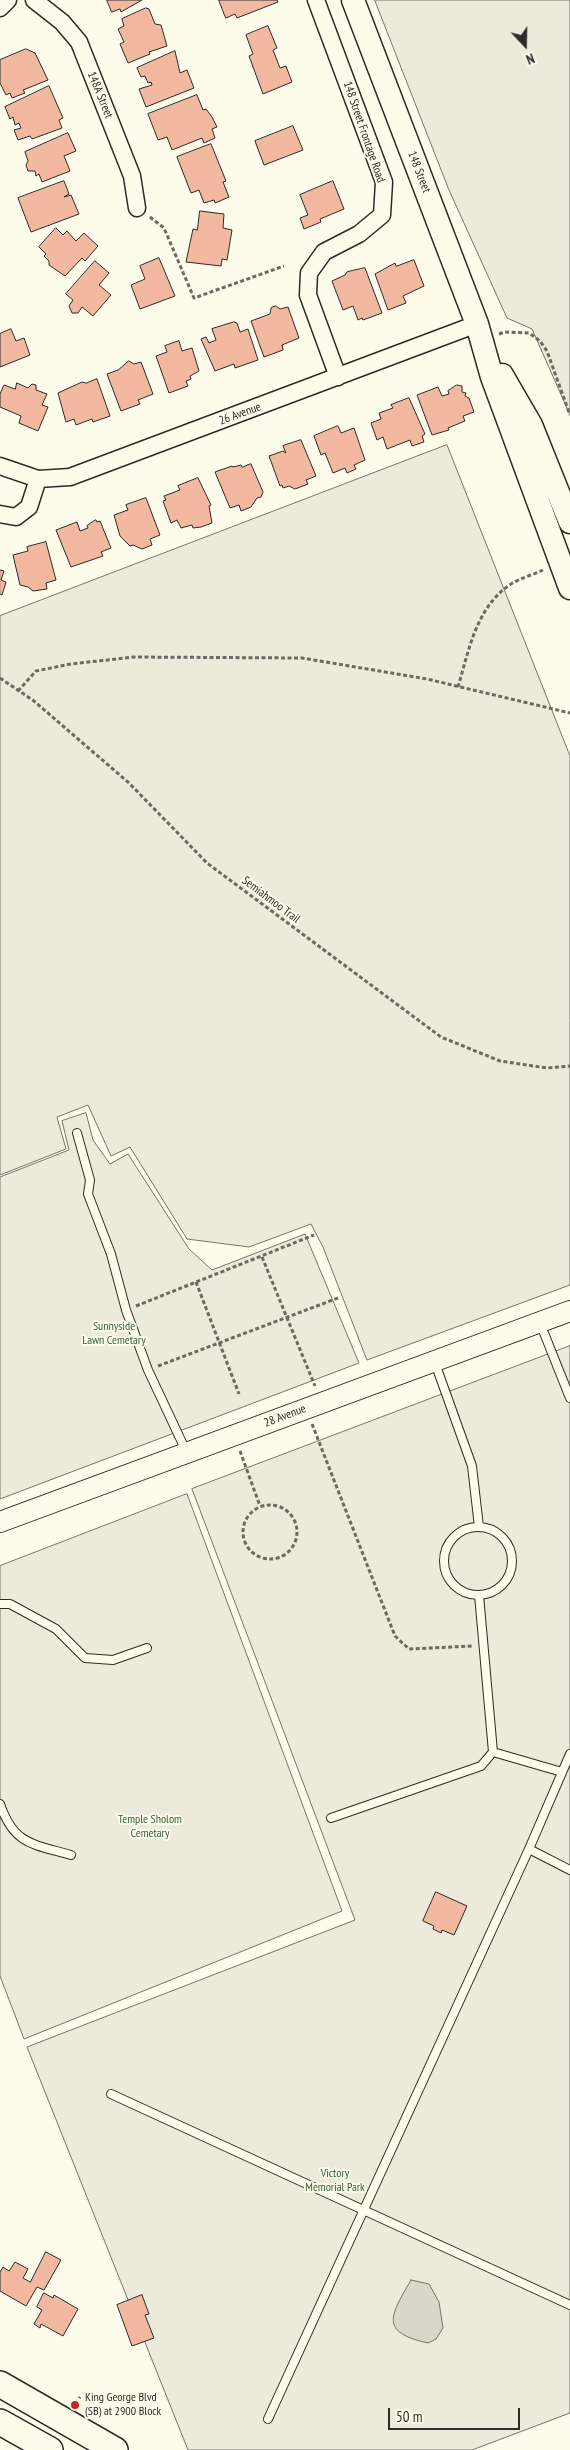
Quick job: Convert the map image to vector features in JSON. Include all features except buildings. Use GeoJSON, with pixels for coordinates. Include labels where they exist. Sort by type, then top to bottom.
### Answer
{"type":"FeatureCollection","features":[{"type":"Feature","properties":{"kind":"main road","name":"148 Street"},"geometry":{"type":"LineString","coordinates":[[353,0],[488,333],[531,425],[570,522]]}},
{"type":"Feature","properties":{"kind":"main road","name":"148 Street"},"geometry":{"type":"LineString","coordinates":[[488,333],[492,377],[570,588]]}},
{"type":"Feature","properties":{"kind":"main road"},"geometry":{"type":"LineString","coordinates":[[0,2384],[115,2450]]}},
{"type":"Feature","properties":{"kind":"main road"},"geometry":{"type":"LineString","coordinates":[[0,2402],[84,2450]]}},
{"type":"Feature","properties":{"kind":"main road"},"geometry":{"type":"LineString","coordinates":[[0,2422],[50,2450]]}},
{"type":"Feature","properties":{"kind":"street"},"geometry":{"type":"LineString","coordinates":[[0,8],[8,0]]}},
{"type":"Feature","properties":{"kind":"street","name":"148A Street"},"geometry":{"type":"LineString","coordinates":[[34,0],[62,22],[79,42],[132,176],[137,208]]}},
{"type":"Feature","properties":{"kind":"street","name":"148 Street Frontage Road"},"geometry":{"type":"LineString","coordinates":[[316,0],[384,182],[382,215],[359,234],[324,252],[309,273],[308,295],[338,377]]}},
{"type":"Feature","properties":{"kind":"street","name":"26 Avenue"},"geometry":{"type":"LineString","coordinates":[[0,466],[38,479],[70,477],[338,377],[488,333]]}},
{"type":"Feature","properties":{"kind":"street"},"geometry":{"type":"LineString","coordinates":[[0,514],[16,516],[28,507],[38,479]]}},
{"type":"Feature","properties":{"kind":"street","name":"28 Avenue"},"geometry":{"type":"LineString","coordinates":[[0,1522],[434,1360],[570,1312]]}},
{"type":"Feature","properties":{"kind":"lane"},"geometry":{"type":"LineString","coordinates":[[77,1132],[90,1180],[88,1194],[110,1254],[126,1310],[148,1370],[186,1453]]}},
{"type":"Feature","properties":{"kind":"lane"},"geometry":{"type":"LineString","coordinates":[[540,1323],[570,1398]]}},
{"type":"Feature","properties":{"kind":"lane"},"geometry":{"type":"LineString","coordinates":[[434,1360],[472,1466],[479,1527]]}},
{"type":"Feature","properties":{"kind":"lane"},"geometry":{"type":"LineString","coordinates":[[479,1527],[494,1531],[507,1541],[513,1562],[505,1582],[497,1589],[479,1595],[464,1592],[455,1585],[448,1576],[444,1565],[445,1553],[453,1538],[468,1528],[479,1527]]}},
{"type":"Feature","properties":{"kind":"lane"},"geometry":{"type":"LineString","coordinates":[[331,1818],[481,1766],[493,1752],[479,1595]]}},
{"type":"Feature","properties":{"kind":"lane"},"geometry":{"type":"LineString","coordinates":[[0,1604],[10,1604],[56,1629],[85,1658],[113,1660],[147,1648]]}},
{"type":"Feature","properties":{"kind":"lane"},"geometry":{"type":"LineString","coordinates":[[493,1752],[562,1772]]}},
{"type":"Feature","properties":{"kind":"lane"},"geometry":{"type":"LineString","coordinates":[[268,2420],[363,2210],[388,2161],[570,1754]]}},
{"type":"Feature","properties":{"kind":"lane"},"geometry":{"type":"LineString","coordinates":[[0,1804],[7,1824],[28,1843],[71,1855]]}},
{"type":"Feature","properties":{"kind":"lane"},"geometry":{"type":"LineString","coordinates":[[529,1849],[570,1870]]}},
{"type":"Feature","properties":{"kind":"lane"},"geometry":{"type":"LineString","coordinates":[[112,2094],[570,2305]]}},
{"type":"Feature","properties":{"kind":"path"},"geometry":{"type":"LineString","coordinates":[[137,208],[164,228],[194,298],[284,266]]}},
{"type":"Feature","properties":{"kind":"path"},"geometry":{"type":"LineString","coordinates":[[488,333],[530,333],[540,341],[547,351],[570,415]]}},
{"type":"Feature","properties":{"kind":"path"},"geometry":{"type":"LineString","coordinates":[[458,687],[477,625],[493,597],[512,583],[561,563]]}},
{"type":"Feature","properties":{"kind":"path"},"geometry":{"type":"LineString","coordinates":[[18,691],[36,671],[71,664],[134,657],[302,658],[427,679],[570,713]]}},
{"type":"Feature","properties":{"kind":"path","name":"Semiahmoo Trail"},"geometry":{"type":"LineString","coordinates":[[0,678],[34,702],[129,783],[207,863],[440,1036],[500,1061],[547,1068],[570,1066]]}},
{"type":"Feature","properties":{"kind":"path"},"geometry":{"type":"LineString","coordinates":[[126,1310],[314,1235]]}},
{"type":"Feature","properties":{"kind":"path"},"geometry":{"type":"LineString","coordinates":[[262,1257],[315,1386]]}},
{"type":"Feature","properties":{"kind":"path"},"geometry":{"type":"LineString","coordinates":[[196,1282],[239,1394]]}},
{"type":"Feature","properties":{"kind":"path"},"geometry":{"type":"LineString","coordinates":[[148,1370],[338,1298]]}},
{"type":"Feature","properties":{"kind":"path"},"geometry":{"type":"LineString","coordinates":[[311,1421],[395,1636],[409,1649],[483,1645]]}},
{"type":"Feature","properties":{"kind":"path"},"geometry":{"type":"LineString","coordinates":[[239,1448],[260,1506]]}},
{"type":"Feature","properties":{"kind":"path"},"geometry":{"type":"LineString","coordinates":[[269,1504],[286,1510],[296,1526],[294,1543],[281,1556],[264,1558],[249,1550],[244,1542],[243,1525],[247,1517],[260,1506],[269,1504]]}},
{"type":"Feature","properties":{"kind":"path"},"geometry":{"type":"LineString","coordinates":[[75,2405],[80,2397]]}},
{"type":"Feature","properties":{"kind":"green space"},"geometry":{"type":"Polygon","coordinates":[[[375,0],[570,0],[570,415],[532,329],[507,318],[449,190],[375,0]]]}},
{"type":"Feature","properties":{"kind":"green space"},"geometry":{"type":"Polygon","coordinates":[[[447,445],[570,756],[570,1285],[367,1360],[323,1247],[311,1224],[249,1247],[187,1239],[130,1147],[111,1156],[88,1105],[57,1117],[66,1149],[0,1175],[0,616],[447,445]]]}},
{"type":"Feature","properties":{"kind":"green space","name":"Sunnyside Lawn Cemetary"},"geometry":{"type":"Polygon","coordinates":[[[86,1113],[93,1140],[110,1164],[128,1154],[189,1249],[212,1270],[305,1234],[359,1363],[0,1499],[0,1177],[69,1150],[62,1121],[86,1113]]]}},
{"type":"Feature","properties":{"kind":"green space","name":"Victory Memorial Park"},"geometry":{"type":"Polygon","coordinates":[[[570,1346],[570,2413],[472,2450],[188,2450],[27,2047],[355,1920],[192,1489],[570,1346]]]}},
{"type":"Feature","properties":{"kind":"green space","name":"Temple Sholom Cemetary"},"geometry":{"type":"Polygon","coordinates":[[[187,1494],[342,1911],[24,2039],[0,1976],[0,1566],[187,1494]]]}},
{"type":"Feature","properties":{"kind":"shaded area"},"geometry":{"type":"Polygon","coordinates":[[[411,2280],[429,2284],[439,2302],[443,2328],[436,2339],[428,2343],[412,2339],[401,2333],[395,2327],[393,2320],[398,2303],[411,2280]]]}},
{"type":"Feature","properties":{"kind":"place","name":"King George Blvd (SB) at 2900 Block"},"geometry":{"type":"Point","coordinates":[75,2405]}}]}
